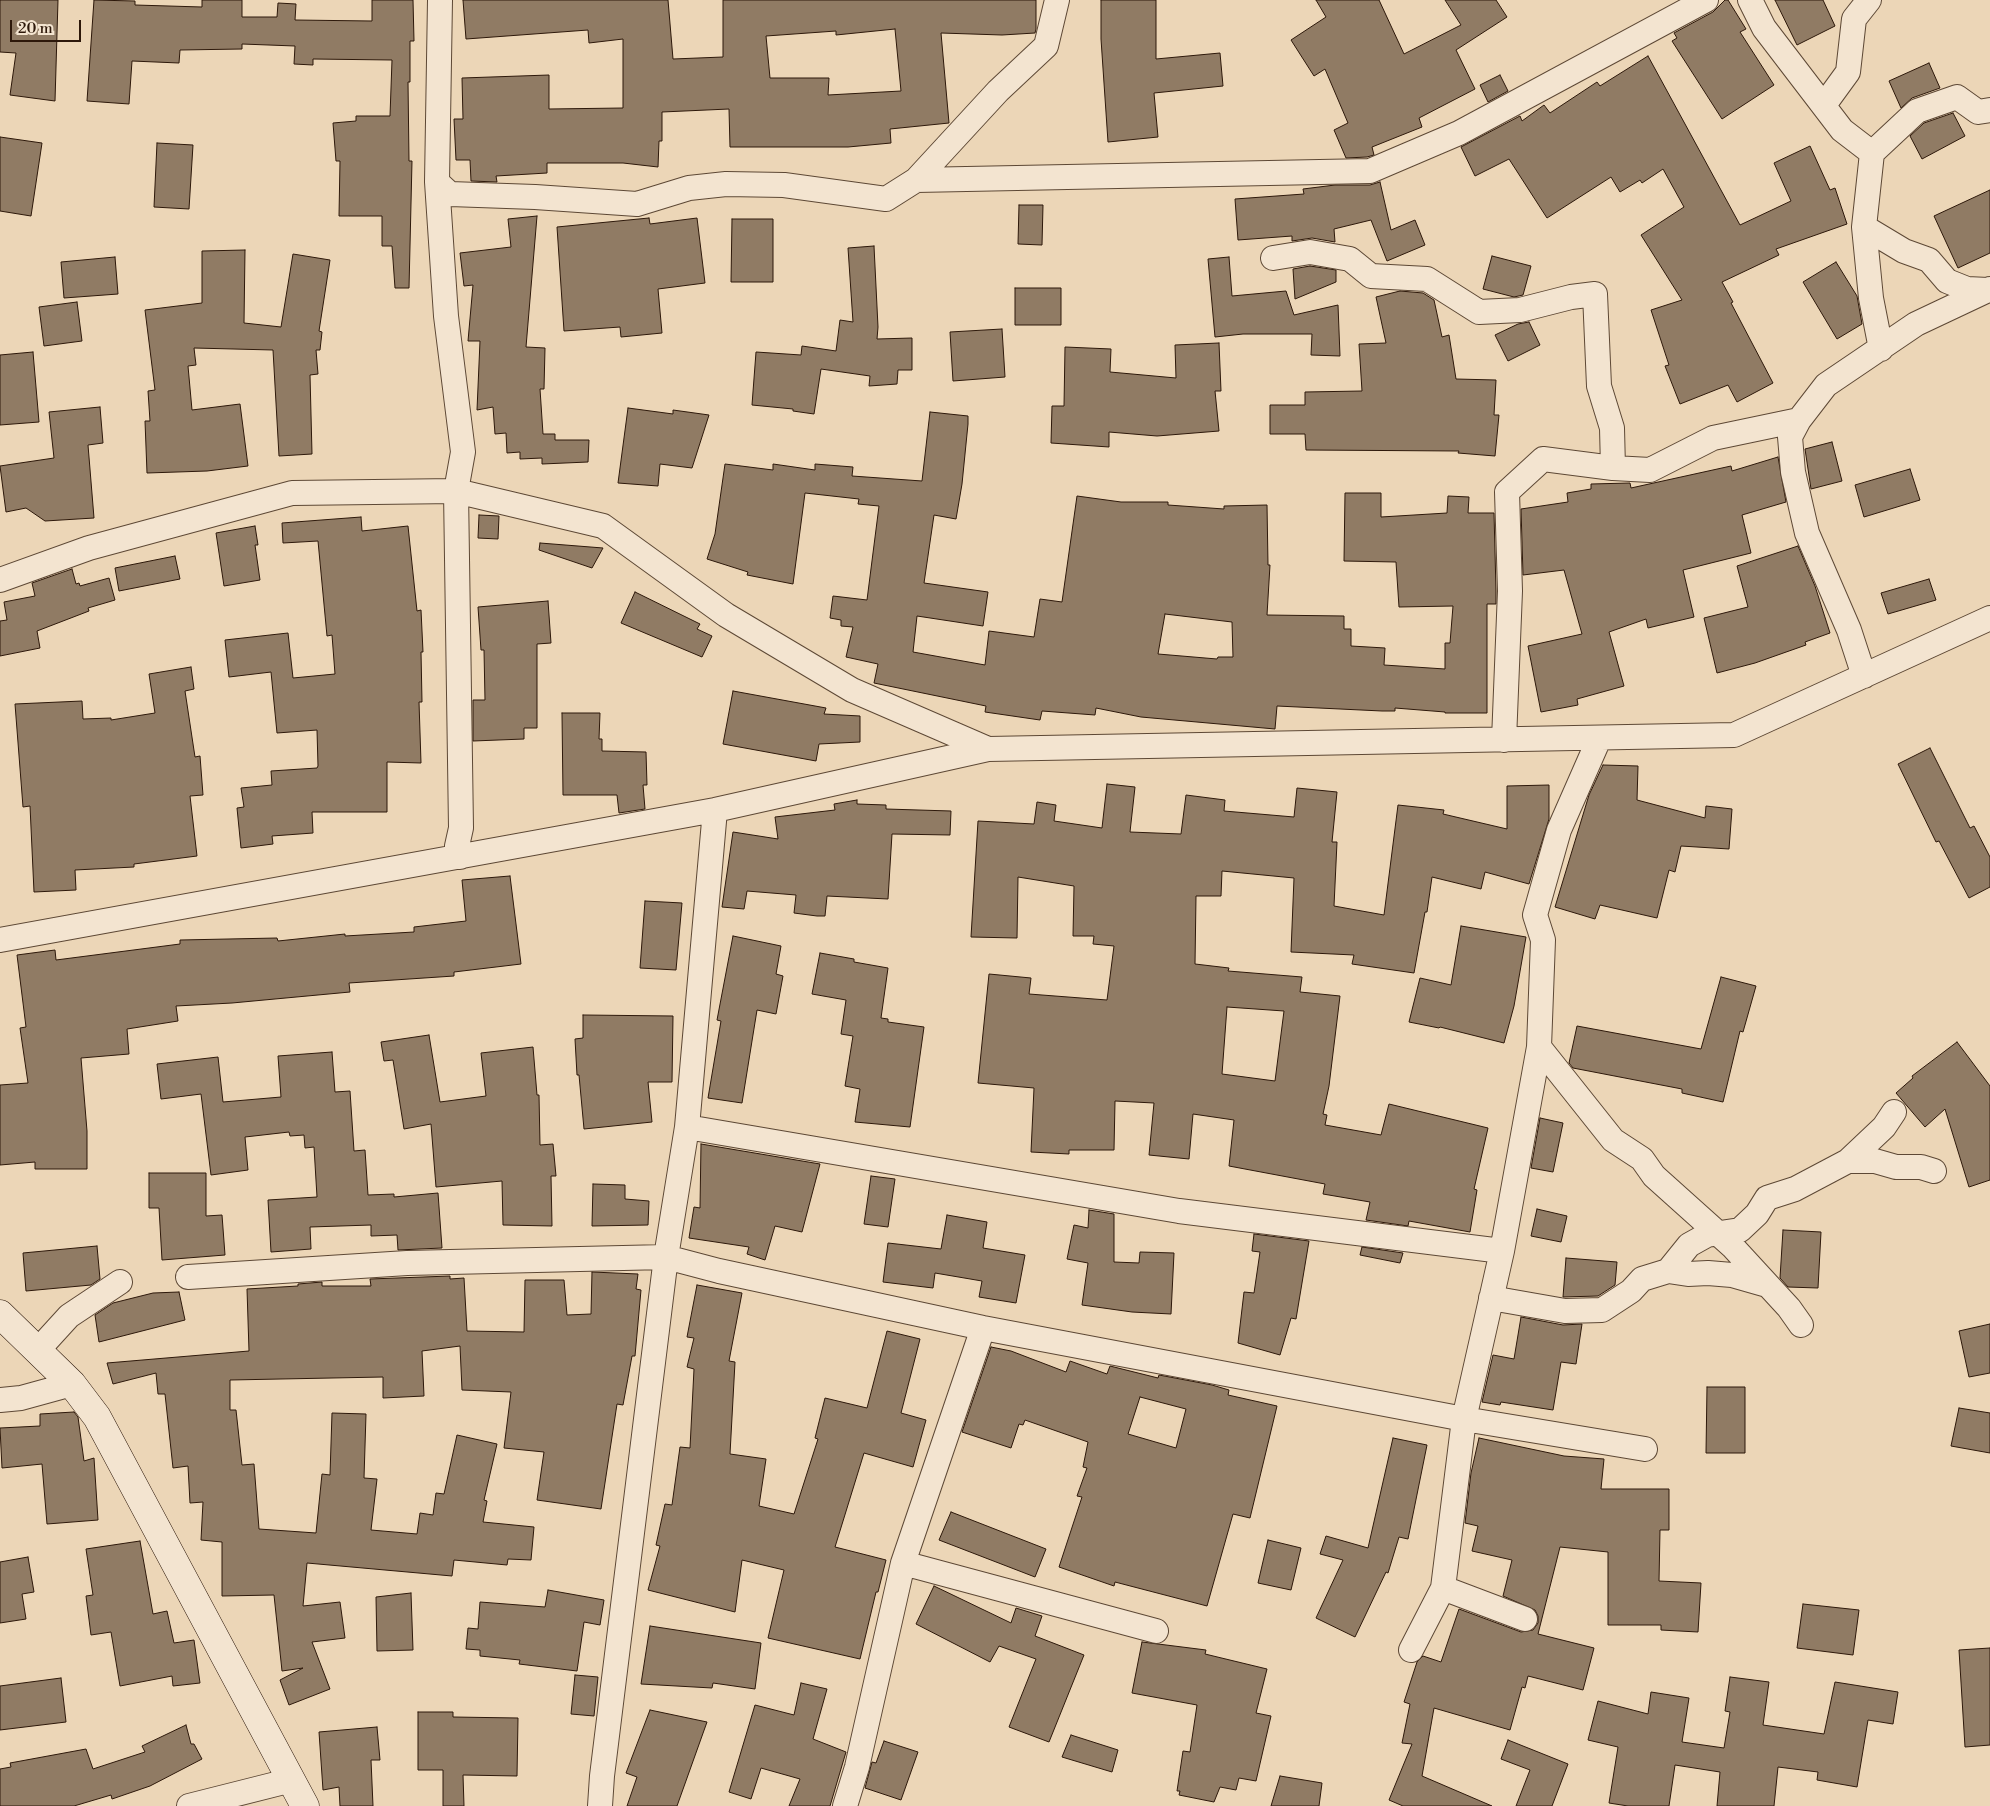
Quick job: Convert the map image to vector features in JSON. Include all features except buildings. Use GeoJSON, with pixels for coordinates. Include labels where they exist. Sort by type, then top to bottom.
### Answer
{"type":"FeatureCollection","features":[{"type":"Feature","properties":{"kind":"street"},"geometry":{"type":"LineString","coordinates":[[440,0],[437,182],[446,316],[464,452],[456,491],[461,828],[456,846],[460,857]]}},
{"type":"Feature","properties":{"kind":"street"},"geometry":{"type":"LineString","coordinates":[[437,182],[450,194],[535,196],[637,204],[689,188],[726,184],[784,185],[886,199],[916,180],[998,91],[1046,46],[1056,0]]}},
{"type":"Feature","properties":{"kind":"street"},"geometry":{"type":"LineString","coordinates":[[916,180],[1370,171],[1459,133],[1706,0]]}},
{"type":"Feature","properties":{"kind":"street"},"geometry":{"type":"LineString","coordinates":[[1750,0],[1764,28],[1842,130],[1872,153]]}},
{"type":"Feature","properties":{"kind":"street"},"geometry":{"type":"LineString","coordinates":[[1824,106],[1848,72],[1854,19],[1869,0]]}},
{"type":"Feature","properties":{"kind":"street"},"geometry":{"type":"LineString","coordinates":[[1881,349],[1871,298],[1864,227],[1872,153],[1917,111],[1957,97],[1978,112],[1990,110]]}},
{"type":"Feature","properties":{"kind":"street"},"geometry":{"type":"LineString","coordinates":[[1864,227],[1904,251],[1930,260],[1946,281],[1967,289],[1989,290]]}},
{"type":"Feature","properties":{"kind":"street"},"geometry":{"type":"LineString","coordinates":[[1272,258],[1310,252],[1350,259],[1371,276],[1427,279],[1479,312],[1520,310],[1570,297],[1595,294],[1599,386],[1612,428],[1613,468]]}},
{"type":"Feature","properties":{"kind":"street"},"geometry":{"type":"LineString","coordinates":[[1864,676],[1849,630],[1807,533],[1793,472],[1790,437],[1799,420],[1826,385],[1916,324],[1989,290]]}},
{"type":"Feature","properties":{"kind":"street"},"geometry":{"type":"LineString","coordinates":[[1504,740],[1510,591],[1507,492],[1543,459],[1613,468],[1650,470],[1713,438],[1799,420]]}},
{"type":"Feature","properties":{"kind":"street"},"geometry":{"type":"LineString","coordinates":[[0,580],[89,548],[292,493],[456,491],[603,526],[726,615],[852,690],[988,749]]}},
{"type":"Feature","properties":{"kind":"street"},"geometry":{"type":"LineString","coordinates":[[0,940],[715,810],[988,749],[1734,735],[1990,618]]}},
{"type":"Feature","properties":{"kind":"street"},"geometry":{"type":"LineString","coordinates":[[1411,1650],[1442,1588],[1464,1419],[1502,1251],[1539,1047],[1543,940],[1535,915],[1559,830],[1599,739]]}},
{"type":"Feature","properties":{"kind":"street"},"geometry":{"type":"LineString","coordinates":[[600,1806],[603,1766],[666,1257],[687,1127],[715,810]]}},
{"type":"Feature","properties":{"kind":"street"},"geometry":{"type":"LineString","coordinates":[[1539,1047],[1613,1140],[1642,1159],[1654,1176],[1720,1234],[1768,1285],[1801,1324]]}},
{"type":"Feature","properties":{"kind":"street"},"geometry":{"type":"LineString","coordinates":[[1668,1271],[1688,1245],[1708,1235],[1740,1230],[1758,1214],[1767,1198],[1795,1189],[1848,1161],[1884,1127],[1894,1112]]}},
{"type":"Feature","properties":{"kind":"street"},"geometry":{"type":"LineString","coordinates":[[687,1127],[1179,1211],[1502,1251]]}},
{"type":"Feature","properties":{"kind":"street"},"geometry":{"type":"LineString","coordinates":[[1848,1161],[1875,1161],[1896,1167],[1922,1167],[1934,1171]]}},
{"type":"Feature","properties":{"kind":"street"},"geometry":{"type":"LineString","coordinates":[[188,1277],[407,1263],[666,1257],[719,1271],[983,1328],[1464,1419],[1645,1449]]}},
{"type":"Feature","properties":{"kind":"street"},"geometry":{"type":"LineString","coordinates":[[1491,1298],[1565,1311],[1602,1310],[1631,1291],[1642,1279],[1668,1271],[1688,1274],[1732,1275],[1768,1285]]}},
{"type":"Feature","properties":{"kind":"street"},"geometry":{"type":"LineString","coordinates":[[38,1350],[69,1316],[120,1282]]}},
{"type":"Feature","properties":{"kind":"street"},"geometry":{"type":"LineString","coordinates":[[0,1314],[72,1384],[97,1416],[305,1806]]}},
{"type":"Feature","properties":{"kind":"street"},"geometry":{"type":"LineString","coordinates":[[845,1806],[857,1767],[903,1563],[983,1328]]}},
{"type":"Feature","properties":{"kind":"street"},"geometry":{"type":"LineString","coordinates":[[0,1400],[21,1398],[72,1384]]}},
{"type":"Feature","properties":{"kind":"street"},"geometry":{"type":"LineString","coordinates":[[903,1563],[1156,1631]]}},
{"type":"Feature","properties":{"kind":"street"},"geometry":{"type":"LineString","coordinates":[[1442,1588],[1525,1619]]}},
{"type":"Feature","properties":{"kind":"street"},"geometry":{"type":"LineString","coordinates":[[189,1806],[292,1780]]}}]}
